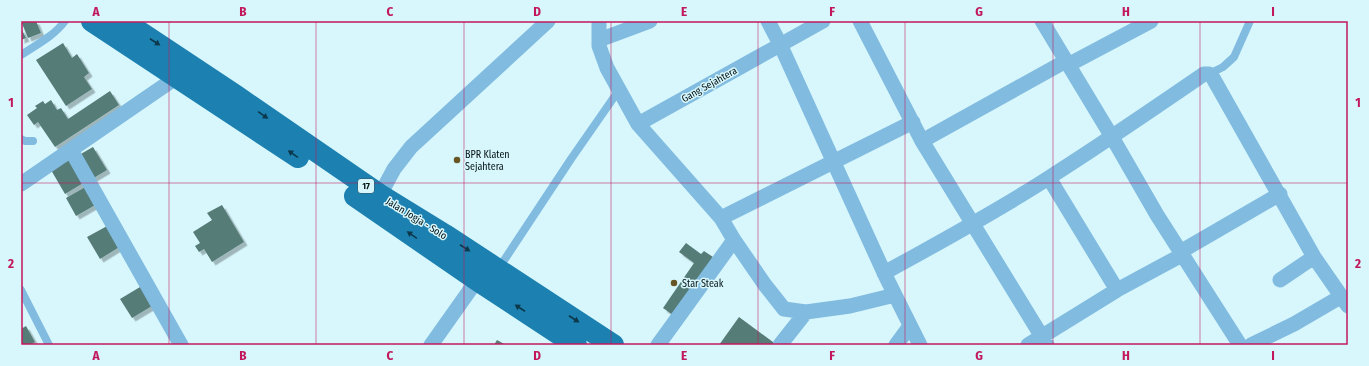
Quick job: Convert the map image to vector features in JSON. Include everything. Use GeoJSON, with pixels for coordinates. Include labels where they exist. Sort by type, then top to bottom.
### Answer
{"type":"FeatureCollection","features":[{"type":"Feature","properties":{"kind":"highway","name":"Jalan Jogja - Solo"},"geometry":{"type":"LineString","coordinates":[[92,21],[278,143],[477,280],[576,345]]}},
{"type":"Feature","properties":{"kind":"highway","name":"Jalan Jogja - Solo"},"geometry":{"type":"LineString","coordinates":[[123,21],[236,96],[380,195],[445,235],[613,345]]}},
{"type":"Feature","properties":{"kind":"street"},"geometry":{"type":"LineString","coordinates":[[380,195],[394,168],[411,147],[548,21]]}},
{"type":"Feature","properties":{"kind":"street"},"geometry":{"type":"LineString","coordinates":[[599,21],[600,46],[607,68],[638,124],[721,218],[734,240],[765,285],[784,309],[806,312],[850,306],[895,295]]}},
{"type":"Feature","properties":{"kind":"street"},"geometry":{"type":"LineString","coordinates":[[599,40],[650,21]]}},
{"type":"Feature","properties":{"kind":"street"},"geometry":{"type":"LineString","coordinates":[[768,21],[780,44],[884,273],[920,345]]}},
{"type":"Feature","properties":{"kind":"street","name":"Gang Sejahtera"},"geometry":{"type":"LineString","coordinates":[[638,124],[823,21]]}},
{"type":"Feature","properties":{"kind":"street"},"geometry":{"type":"LineString","coordinates":[[860,21],[922,141],[973,224],[1039,342],[1117,290],[1181,254],[1280,194]]}},
{"type":"Feature","properties":{"kind":"street"},"geometry":{"type":"LineString","coordinates":[[1042,21],[1157,215],[1240,345]]}},
{"type":"Feature","properties":{"kind":"street"},"geometry":{"type":"LineString","coordinates":[[922,141],[1067,63],[1151,21]]}},
{"type":"Feature","properties":{"kind":"street"},"geometry":{"type":"LineString","coordinates":[[884,273],[973,224],[1049,178],[1204,74],[1209,74],[1213,78],[1280,194],[1314,257],[1345,301],[1251,345]]}},
{"type":"Feature","properties":{"kind":"street"},"geometry":{"type":"LineString","coordinates":[[21,184],[177,77]]}},
{"type":"Feature","properties":{"kind":"street"},"geometry":{"type":"LineString","coordinates":[[721,218],[913,122]]}},
{"type":"Feature","properties":{"kind":"street"},"geometry":{"type":"LineString","coordinates":[[71,150],[181,345]]}},
{"type":"Feature","properties":{"kind":"street"},"geometry":{"type":"LineString","coordinates":[[1049,178],[1117,290]]}},
{"type":"Feature","properties":{"kind":"street"},"geometry":{"type":"LineString","coordinates":[[658,345],[734,240]]}},
{"type":"Feature","properties":{"kind":"street"},"geometry":{"type":"LineString","coordinates":[[1280,280],[1314,257]]}},
{"type":"Feature","properties":{"kind":"street"},"geometry":{"type":"LineString","coordinates":[[431,345],[477,280]]}},
{"type":"Feature","properties":{"kind":"street"},"geometry":{"type":"LineString","coordinates":[[780,345],[806,312]]}},
{"type":"Feature","properties":{"kind":"street"},"geometry":{"type":"LineString","coordinates":[[896,345],[910,326]]}},
{"type":"Feature","properties":{"kind":"lane"},"geometry":{"type":"LineString","coordinates":[[21,54],[46,40],[65,21]]}},
{"type":"Feature","properties":{"kind":"lane"},"geometry":{"type":"LineString","coordinates":[[1209,74],[1223,67],[1234,57],[1250,21]]}},
{"type":"Feature","properties":{"kind":"lane"},"geometry":{"type":"LineString","coordinates":[[498,270],[571,159],[619,90]]}},
{"type":"Feature","properties":{"kind":"lane"},"geometry":{"type":"LineString","coordinates":[[21,139],[25,141],[33,141]]}},
{"type":"Feature","properties":{"kind":"lane"},"geometry":{"type":"LineString","coordinates":[[21,290],[49,345]]}},
{"type":"Feature","properties":{"kind":"building"},"geometry":{"type":"Polygon","coordinates":[[[21,21],[36,21],[41,33],[28,38],[21,21]]]}},
{"type":"Feature","properties":{"kind":"building"},"geometry":{"type":"Polygon","coordinates":[[[21,28],[26,38],[21,40],[21,28]]]}},
{"type":"Feature","properties":{"kind":"building"},"geometry":{"type":"Polygon","coordinates":[[[63,43],[72,58],[77,54],[89,73],[84,77],[92,89],[66,106],[36,60],[63,43]]]}},
{"type":"Feature","properties":{"kind":"building"},"geometry":{"type":"Polygon","coordinates":[[[110,91],[119,105],[55,147],[38,122],[34,125],[27,115],[37,108],[35,106],[43,101],[45,104],[51,100],[57,110],[61,108],[68,119],[110,91]]]}},
{"type":"Feature","properties":{"kind":"building"},"geometry":{"type":"Polygon","coordinates":[[[93,147],[107,170],[92,179],[79,155],[93,147]]]}},
{"type":"Feature","properties":{"kind":"building"},"geometry":{"type":"Polygon","coordinates":[[[71,159],[85,182],[65,194],[51,170],[71,159]]]}},
{"type":"Feature","properties":{"kind":"building"},"geometry":{"type":"Polygon","coordinates":[[[87,186],[97,204],[76,216],[66,198],[87,186]]]}},
{"type":"Feature","properties":{"kind":"building"},"geometry":{"type":"Polygon","coordinates":[[[222,205],[244,242],[212,262],[204,249],[199,252],[195,246],[200,243],[193,232],[212,220],[207,213],[222,205]]]}},
{"type":"Feature","properties":{"kind":"building"},"geometry":{"type":"Polygon","coordinates":[[[109,225],[121,246],[100,259],[87,237],[109,225]]]}},
{"type":"Feature","properties":{"kind":"building"},"geometry":{"type":"Polygon","coordinates":[[[686,243],[701,254],[704,251],[713,257],[673,315],[663,308],[694,263],[679,252],[686,243]]]}},
{"type":"Feature","properties":{"kind":"building"},"geometry":{"type":"Polygon","coordinates":[[[145,284],[157,303],[132,318],[120,299],[145,284]]]}},
{"type":"Feature","properties":{"kind":"building"},"geometry":{"type":"Polygon","coordinates":[[[739,317],[777,345],[719,345],[739,317]]]}},
{"type":"Feature","properties":{"kind":"building"},"geometry":{"type":"Polygon","coordinates":[[[26,326],[35,342],[30,345],[21,345],[21,329],[26,326]]]}},
{"type":"Feature","properties":{"kind":"building"},"geometry":{"type":"Polygon","coordinates":[[[497,340],[506,345],[494,345],[497,340]]]}},
{"type":"Feature","properties":{"kind":"place","name":"BPR Klaten Sejahtera"},"geometry":{"type":"Point","coordinates":[457,160]}},
{"type":"Feature","properties":{"kind":"place","name":"Star Steak"},"geometry":{"type":"Point","coordinates":[674,283]}}]}
